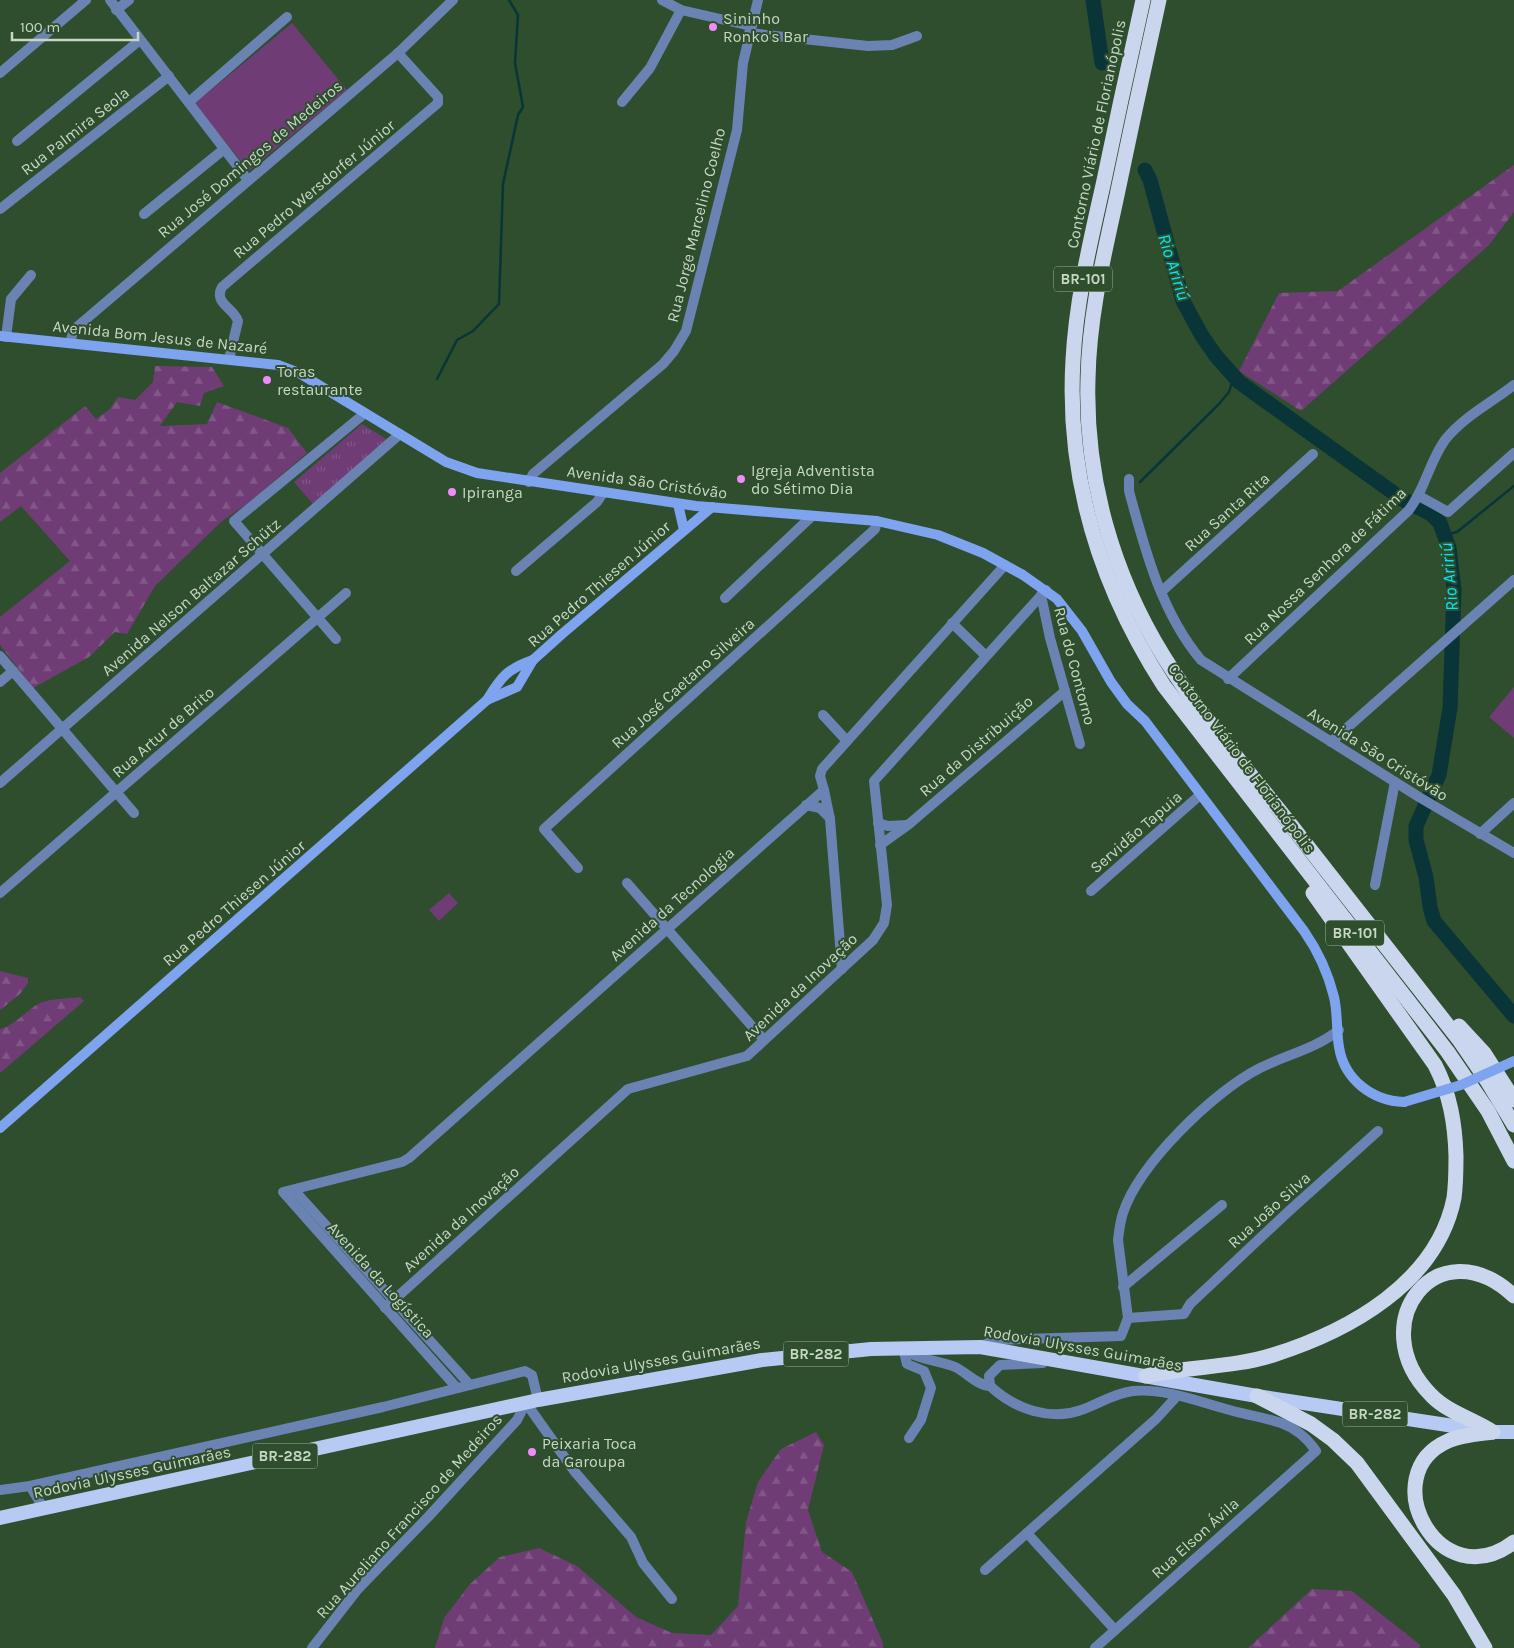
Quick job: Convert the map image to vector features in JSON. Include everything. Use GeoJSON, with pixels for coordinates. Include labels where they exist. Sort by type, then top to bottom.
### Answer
{"type":"FeatureCollection","features":[{"type":"Feature","properties":{"kind":"highway","name":"Contorno Viário de Florianópolis"},"geometry":{"type":"LineString","coordinates":[[1143,0],[1080,296],[1072,382],[1073,428],[1078,473],[1087,518],[1100,561],[1117,604],[1138,644],[1184,714],[1461,1070],[1488,1111],[1514,1161]]}},
{"type":"Feature","properties":{"kind":"highway","name":"Contorno Viário de Florianópolis"},"geometry":{"type":"LineString","coordinates":[[1159,0],[1104,256],[1090,337],[1089,427],[1094,471],[1103,514],[1115,556],[1132,597],[1152,636],[1177,677],[1240,761],[1474,1061],[1514,1125]]}},
{"type":"Feature","properties":{"kind":"highway"},"geometry":{"type":"LineString","coordinates":[[1146,1376],[1168,1371],[1213,1368],[1251,1361],[1336,1332],[1375,1307],[1410,1278],[1437,1241],[1454,1198],[1456,1172],[1454,1120],[1443,1081],[1435,1065],[1312,892],[1288,848]]}},
{"type":"Feature","properties":{"kind":"highway","name":"BR-101"},"geometry":{"type":"LineString","coordinates":[[1401,966],[1484,1053],[1514,1100]]}},
{"type":"Feature","properties":{"kind":"highway"},"geometry":{"type":"LineString","coordinates":[[1484,1053],[1514,1081]]}},
{"type":"Feature","properties":{"kind":"highway"},"geometry":{"type":"LineString","coordinates":[[1493,1432],[1472,1419],[1452,1410],[1432,1396],[1421,1384],[1409,1363],[1404,1348],[1403,1322],[1408,1306],[1418,1292],[1431,1281],[1446,1274],[1463,1272],[1480,1274],[1496,1280],[1514,1296]]}},
{"type":"Feature","properties":{"kind":"highway","name":"Rodovia Ulysses Guimarães"},"geometry":{"type":"LineString","coordinates":[[1,1516],[21,1514],[532,1401],[762,1360],[871,1349],[980,1347],[1258,1396],[1493,1432],[1514,1432]]}},
{"type":"Feature","properties":{"kind":"highway"},"geometry":{"type":"LineString","coordinates":[[1258,1396],[1311,1424],[1333,1440],[1357,1463],[1454,1595],[1485,1648]]}},
{"type":"Feature","properties":{"kind":"highway"},"geometry":{"type":"LineString","coordinates":[[1493,1432],[1448,1441],[1435,1450],[1420,1470],[1416,1486],[1416,1503],[1420,1519],[1429,1533],[1441,1545],[1456,1552],[1473,1555],[1490,1554],[1514,1542]]}},
{"type":"Feature","properties":{"kind":"main road","name":"Avenida Bom Jesus de Nazaré"},"geometry":{"type":"LineString","coordinates":[[3,336],[266,363],[299,373],[446,462],[477,473],[529,482]]}},
{"type":"Feature","properties":{"kind":"main road","name":"Avenida São Cristóvão"},"geometry":{"type":"LineString","coordinates":[[529,482],[678,504],[877,521],[938,535],[1005,565],[1071,615],[1122,697],[1145,721],[1311,942],[1330,983],[1339,1030],[1341,1056],[1353,1078],[1372,1094],[1387,1100],[1404,1102],[1461,1085],[1514,1061]]}},
{"type":"Feature","properties":{"kind":"main road"},"geometry":{"type":"LineString","coordinates":[[678,504],[684,530]]}},
{"type":"Feature","properties":{"kind":"main road","name":"Rua Pedro Thiesen Júnior"},"geometry":{"type":"LineString","coordinates":[[0,1128],[487,700],[499,680],[516,666],[533,660],[712,507]]}},
{"type":"Feature","properties":{"kind":"main road","name":"Rua Pedro Thiesen Júnior"},"geometry":{"type":"LineString","coordinates":[[487,700],[517,687],[533,660]]}},
{"type":"Feature","properties":{"kind":"main road"},"geometry":{"type":"LineString","coordinates":[[516,666],[526,674]]}},
{"type":"Feature","properties":{"kind":"main road"},"geometry":{"type":"LineString","coordinates":[[499,680],[503,689],[508,692]]}},
{"type":"Feature","properties":{"kind":"street"},"geometry":{"type":"LineString","coordinates":[[0,73],[86,0]]}},
{"type":"Feature","properties":{"kind":"street"},"geometry":{"type":"LineString","coordinates":[[110,0],[189,102],[223,150],[248,180]]}},
{"type":"Feature","properties":{"kind":"street"},"geometry":{"type":"LineString","coordinates":[[116,10],[129,0]]}},
{"type":"Feature","properties":{"kind":"street","name":"Rua José Domingos de Medeiros"},"geometry":{"type":"LineString","coordinates":[[70,343],[73,332],[78,326],[398,53],[454,0]]}},
{"type":"Feature","properties":{"kind":"street"},"geometry":{"type":"LineString","coordinates":[[662,0],[681,10],[750,29],[868,46],[892,45],[917,36]]}},
{"type":"Feature","properties":{"kind":"street","name":"Rua Jorge Marcelino Coelho"},"geometry":{"type":"LineString","coordinates":[[529,482],[533,474],[663,364],[686,331],[737,130],[743,63],[758,0]]}},
{"type":"Feature","properties":{"kind":"street"},"geometry":{"type":"LineString","coordinates":[[622,102],[650,68],[681,10]]}},
{"type":"Feature","properties":{"kind":"street"},"geometry":{"type":"LineString","coordinates":[[189,102],[287,17]]}},
{"type":"Feature","properties":{"kind":"street"},"geometry":{"type":"LineString","coordinates":[[17,141],[140,40]]}},
{"type":"Feature","properties":{"kind":"street","name":"Rua Pedro Wersdorfer Júnior"},"geometry":{"type":"LineString","coordinates":[[230,359],[238,322],[236,316],[219,299],[222,287],[438,103],[438,97],[398,53]]}},
{"type":"Feature","properties":{"kind":"street","name":"Rua Palmira Seola"},"geometry":{"type":"LineString","coordinates":[[0,209],[169,76]]}},
{"type":"Feature","properties":{"kind":"street"},"geometry":{"type":"LineString","coordinates":[[144,214],[223,150]]}},
{"type":"Feature","properties":{"kind":"street"},"geometry":{"type":"LineString","coordinates":[[3,336],[11,298],[31,275]]}},
{"type":"Feature","properties":{"kind":"street","name":"Rua Nossa Senhora de Fátima"},"geometry":{"type":"LineString","coordinates":[[1228,679],[1408,511],[1418,498],[1439,450],[1446,440],[1460,424],[1514,385]]}},
{"type":"Feature","properties":{"kind":"street"},"geometry":{"type":"LineString","coordinates":[[336,639],[234,521],[364,414]]}},
{"type":"Feature","properties":{"kind":"street","name":"Avenida Nelson Baltazar Schütz"},"geometry":{"type":"LineString","coordinates":[[0,783],[400,434]]}},
{"type":"Feature","properties":{"kind":"street"},"geometry":{"type":"LineString","coordinates":[[1418,498],[1448,512],[1514,453]]}},
{"type":"Feature","properties":{"kind":"street","name":"Rua Santa Rita"},"geometry":{"type":"LineString","coordinates":[[1161,592],[1313,454]]}},
{"type":"Feature","properties":{"kind":"street","name":"Avenida São Cristóvão"},"geometry":{"type":"LineString","coordinates":[[1129,479],[1129,491],[1150,566],[1161,592],[1194,652],[1201,660],[1228,679],[1436,808],[1514,853]]}},
{"type":"Feature","properties":{"kind":"street"},"geometry":{"type":"LineString","coordinates":[[516,571],[597,502],[603,493]]}},
{"type":"Feature","properties":{"kind":"street"},"geometry":{"type":"LineString","coordinates":[[725,598],[812,516]]}},
{"type":"Feature","properties":{"kind":"street","name":"Rua José Caetano Silveira"},"geometry":{"type":"LineString","coordinates":[[578,868],[544,829],[875,529],[877,521]]}},
{"type":"Feature","properties":{"kind":"street"},"geometry":{"type":"LineString","coordinates":[[842,969],[828,816],[820,793],[820,773],[1005,565]]}},
{"type":"Feature","properties":{"kind":"street"},"geometry":{"type":"LineString","coordinates":[[1331,742],[1514,580]]}},
{"type":"Feature","properties":{"kind":"street","name":"Rua Artur de Brito"},"geometry":{"type":"LineString","coordinates":[[0,893],[346,593]]}},
{"type":"Feature","properties":{"kind":"street","name":"Avenida da Inovação"},"geometry":{"type":"LineString","coordinates":[[385,1308],[628,1089],[747,1056],[873,940],[884,923],[887,905],[874,784],[875,778],[1044,593]]}},
{"type":"Feature","properties":{"kind":"street","name":"Rua do Contorno"},"geometry":{"type":"LineString","coordinates":[[1044,593],[1064,691],[1080,744]]}},
{"type":"Feature","properties":{"kind":"street"},"geometry":{"type":"LineString","coordinates":[[952,623],[986,656]]}},
{"type":"Feature","properties":{"kind":"street"},"geometry":{"type":"LineString","coordinates":[[0,656],[134,814]]}},
{"type":"Feature","properties":{"kind":"street"},"geometry":{"type":"LineString","coordinates":[[0,682],[12,671]]}},
{"type":"Feature","properties":{"kind":"street","name":"Rua da Distribuição"},"geometry":{"type":"LineString","coordinates":[[880,845],[908,825],[1064,691]]}},
{"type":"Feature","properties":{"kind":"street"},"geometry":{"type":"LineString","coordinates":[[823,715],[847,741]]}},
{"type":"Feature","properties":{"kind":"street"},"geometry":{"type":"LineString","coordinates":[[1375,885],[1395,782]]}},
{"type":"Feature","properties":{"kind":"street","name":"Avenida da Tecnologia"},"geometry":{"type":"LineString","coordinates":[[283,1192],[402,1162],[409,1158],[820,793]]}},
{"type":"Feature","properties":{"kind":"street","name":"Servidão Tapuia"},"geometry":{"type":"LineString","coordinates":[[1091,891],[1200,795]]}},
{"type":"Feature","properties":{"kind":"street"},"geometry":{"type":"LineString","coordinates":[[1480,834],[1514,803]]}},
{"type":"Feature","properties":{"kind":"street"},"geometry":{"type":"LineString","coordinates":[[806,805],[820,808],[828,816]]}},
{"type":"Feature","properties":{"kind":"street"},"geometry":{"type":"LineString","coordinates":[[878,823],[888,826],[908,825]]}},
{"type":"Feature","properties":{"kind":"street"},"geometry":{"type":"LineString","coordinates":[[627,883],[764,1040]]}},
{"type":"Feature","properties":{"kind":"street"},"geometry":{"type":"LineString","coordinates":[[980,1347],[994,1340],[1116,1337],[1124,1333],[1128,1318],[1118,1240],[1126,1204],[1148,1168],[1190,1123],[1228,1088],[1258,1069],[1320,1044],[1339,1030]]}},
{"type":"Feature","properties":{"kind":"street","name":"Rua João Silva"},"geometry":{"type":"LineString","coordinates":[[1128,1318],[1184,1314],[1190,1304],[1289,1210],[1378,1131]]}},
{"type":"Feature","properties":{"kind":"street","name":"Avenida da Logística"},"geometry":{"type":"LineString","coordinates":[[294,1190],[470,1385]]}},
{"type":"Feature","properties":{"kind":"street","name":"Avenida da Logística"},"geometry":{"type":"LineString","coordinates":[[283,1192],[456,1388]]}},
{"type":"Feature","properties":{"kind":"street"},"geometry":{"type":"LineString","coordinates":[[1123,1287],[1222,1205]]}},
{"type":"Feature","properties":{"kind":"street"},"geometry":{"type":"LineString","coordinates":[[903,1348],[911,1355],[949,1365],[984,1386],[990,1386],[1008,1401],[1026,1409],[1049,1414],[1083,1410],[1110,1397],[1133,1391],[1177,1396]]}},
{"type":"Feature","properties":{"kind":"street"},"geometry":{"type":"LineString","coordinates":[[903,1348],[907,1364],[924,1371],[930,1388],[921,1420],[909,1438]]}},
{"type":"Feature","properties":{"kind":"street"},"geometry":{"type":"LineString","coordinates":[[990,1386],[989,1376],[1000,1365],[1008,1363],[1043,1363],[1051,1358]]}},
{"type":"Feature","properties":{"kind":"street"},"geometry":{"type":"LineString","coordinates":[[0,1490],[30,1486],[383,1407],[526,1371],[532,1375],[532,1401],[575,1472],[630,1537],[643,1563],[672,1600]]}},
{"type":"Feature","properties":{"kind":"street"},"geometry":{"type":"LineString","coordinates":[[986,1570],[1156,1419],[1177,1396]]}},
{"type":"Feature","properties":{"kind":"street","name":"Rua Elson Ávila"},"geometry":{"type":"LineString","coordinates":[[1095,1648],[1316,1451],[1311,1443],[1282,1423],[1177,1396]]}},
{"type":"Feature","properties":{"kind":"street","name":"Rua Aureliano Francisco de Medeiros"},"geometry":{"type":"LineString","coordinates":[[312,1648],[346,1602],[517,1420],[532,1401]]}},
{"type":"Feature","properties":{"kind":"street"},"geometry":{"type":"LineString","coordinates":[[30,1486],[44,1509]]}},
{"type":"Feature","properties":{"kind":"street"},"geometry":{"type":"LineString","coordinates":[[1027,1533],[1115,1630]]}},
{"type":"Feature","properties":{"kind":"green space"},"geometry":{"type":"Polygon","coordinates":[[[292,23],[347,90],[249,171],[194,104],[292,23]]]}},
{"type":"Feature","properties":{"kind":"green space"},"geometry":{"type":"Polygon","coordinates":[[[1514,165],[1514,212],[1489,245],[1301,411],[1239,371],[1279,293],[1338,291],[1514,165]]]}},
{"type":"Feature","properties":{"kind":"green space"},"geometry":{"type":"Polygon","coordinates":[[[155,366],[212,367],[224,386],[204,393],[200,406],[177,402],[160,426],[207,424],[217,402],[288,428],[307,453],[247,504],[222,521],[155,586],[127,634],[115,632],[89,657],[33,688],[0,645],[0,617],[70,561],[21,506],[0,522],[0,473],[85,406],[96,419],[109,410],[118,397],[135,400],[153,382],[155,366]]]}},
{"type":"Feature","properties":{"kind":"green space"},"geometry":{"type":"Polygon","coordinates":[[[362,424],[388,440],[313,504],[294,482],[362,424]]]}},
{"type":"Feature","properties":{"kind":"green space"},"geometry":{"type":"Polygon","coordinates":[[[1514,687],[1514,738],[1489,717],[1514,687]]]}},
{"type":"Feature","properties":{"kind":"green space"},"geometry":{"type":"Polygon","coordinates":[[[449,893],[458,903],[439,921],[429,910],[449,893]]]}},
{"type":"Feature","properties":{"kind":"green space"},"geometry":{"type":"Polygon","coordinates":[[[0,971],[28,978],[28,983],[20,994],[0,1010],[0,971]]]}},
{"type":"Feature","properties":{"kind":"green space"},"geometry":{"type":"Polygon","coordinates":[[[80,997],[84,1001],[0,1073],[0,1029],[16,1021],[45,1001],[80,997]]]}},
{"type":"Feature","properties":{"kind":"green space"},"geometry":{"type":"Polygon","coordinates":[[[816,1432],[824,1445],[808,1510],[822,1552],[852,1572],[883,1643],[883,1648],[435,1648],[444,1618],[470,1584],[500,1557],[539,1548],[577,1566],[636,1617],[672,1633],[711,1635],[738,1606],[746,1522],[758,1482],[781,1449],[816,1432]]]}},
{"type":"Feature","properties":{"kind":"green space"},"geometry":{"type":"Polygon","coordinates":[[[1312,1589],[1352,1591],[1419,1644],[1420,1648],[1248,1648],[1312,1589]]]}},
{"type":"Feature","properties":{"kind":"waterway"},"geometry":{"type":"LineString","coordinates":[[437,379],[457,340],[473,331],[499,304],[503,184],[518,115],[523,107],[515,63],[518,15],[509,0]]}},
{"type":"Feature","properties":{"kind":"waterway","name":"Rio Aririú"},"geometry":{"type":"LineString","coordinates":[[1093,0],[1102,63]]}},
{"type":"Feature","properties":{"kind":"waterway","name":"Rio Aririú"},"geometry":{"type":"LineString","coordinates":[[1145,170],[1150,180],[1183,301],[1202,336],[1216,356],[1239,382],[1402,499],[1431,514],[1440,523],[1449,548],[1454,590],[1450,708],[1439,775],[1416,826],[1416,840],[1426,877],[1434,921],[1514,1016]]}},
{"type":"Feature","properties":{"kind":"waterway"},"geometry":{"type":"LineString","coordinates":[[1140,482],[1219,404],[1229,392],[1234,376]]}},
{"type":"Feature","properties":{"kind":"waterway"},"geometry":{"type":"LineString","coordinates":[[1446,535],[1457,532],[1514,486]]}},
{"type":"Feature","properties":{"kind":"place","name":"Sininho Ronko's Bar"},"geometry":{"type":"Point","coordinates":[713,27]}},
{"type":"Feature","properties":{"kind":"place","name":"Toras restaurante"},"geometry":{"type":"Point","coordinates":[267,380]}},
{"type":"Feature","properties":{"kind":"place","name":"Igreja Adventista do Sétimo Dia"},"geometry":{"type":"Point","coordinates":[741,479]}},
{"type":"Feature","properties":{"kind":"place","name":"Ipiranga"},"geometry":{"type":"Point","coordinates":[452,492]}},
{"type":"Feature","properties":{"kind":"place","name":"Peixaria Toca da Garoupa"},"geometry":{"type":"Point","coordinates":[532,1452]}}]}
